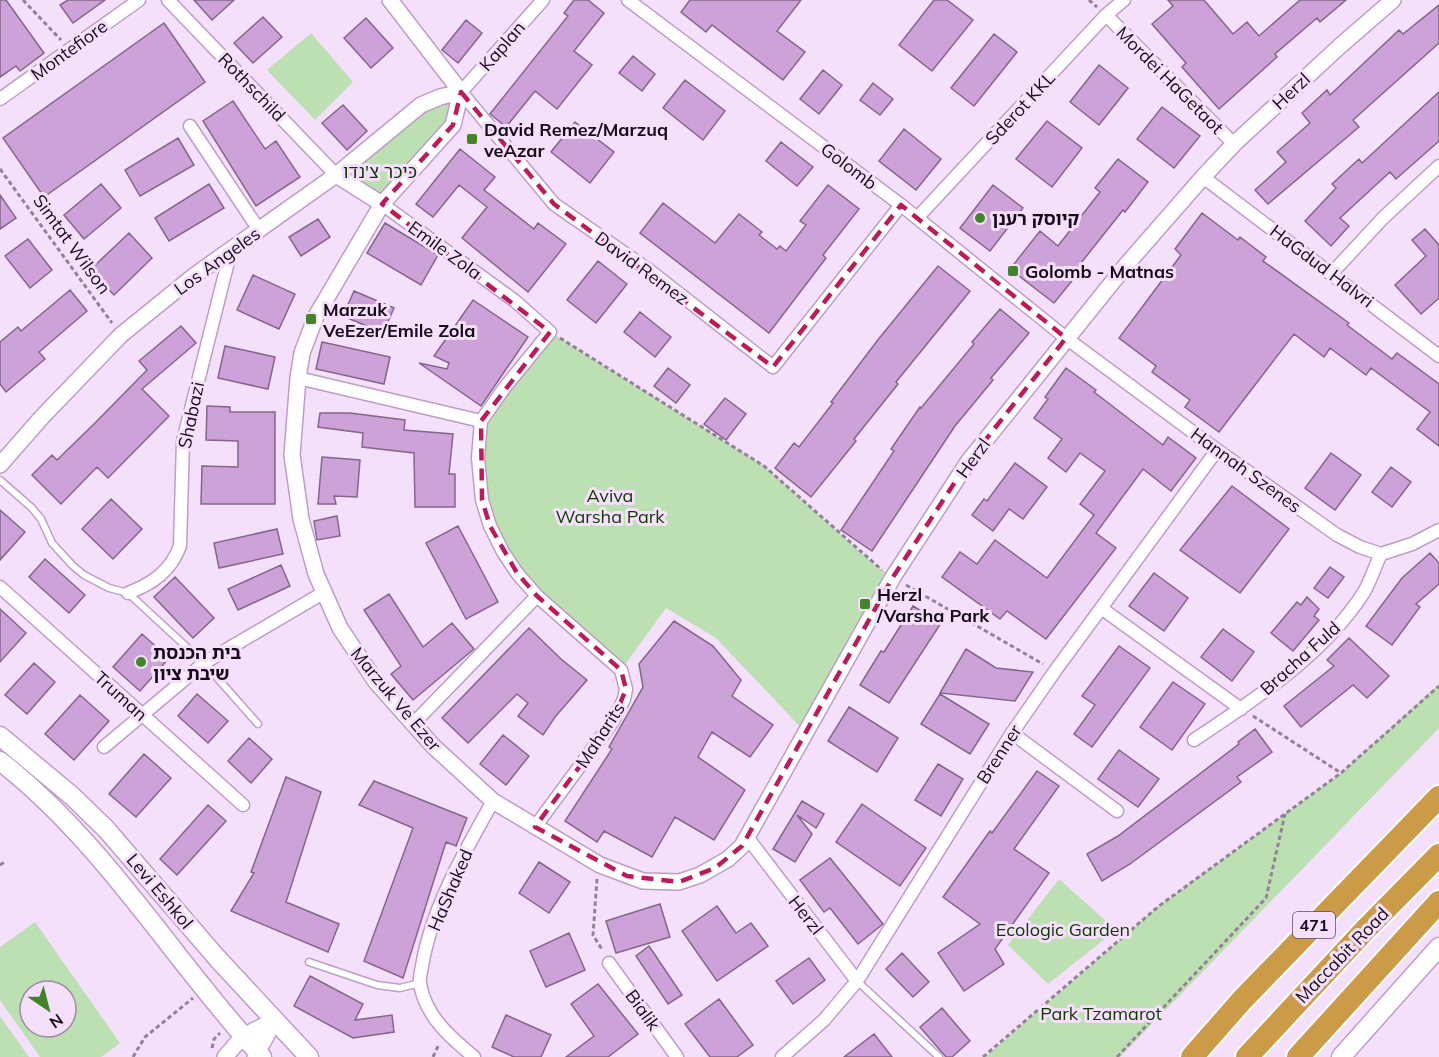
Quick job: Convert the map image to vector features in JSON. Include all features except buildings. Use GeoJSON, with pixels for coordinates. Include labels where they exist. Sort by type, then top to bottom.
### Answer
{"type":"FeatureCollection","features":[{"type":"Feature","properties":{"kind":"highway","name":"471"},"geometry":{"type":"LineString","coordinates":[[1192,1057],[1243,999],[1439,797]]}},
{"type":"Feature","properties":{"kind":"highway","name":"Maccabit Road"},"geometry":{"type":"LineString","coordinates":[[1246,1057],[1336,959],[1439,855]]}},
{"type":"Feature","properties":{"kind":"highway"},"geometry":{"type":"LineString","coordinates":[[1298,1057],[1439,903]]}},
{"type":"Feature","properties":{"kind":"main road","name":"Levi Eshkol"},"geometry":{"type":"LineString","coordinates":[[0,736],[46,773],[106,829],[217,958],[309,1057]]}},
{"type":"Feature","properties":{"kind":"main road","name":"Levi Eshkol"},"geometry":{"type":"LineString","coordinates":[[0,762],[44,799],[81,837],[258,1056]]}},
{"type":"Feature","properties":{"kind":"main road"},"geometry":{"type":"LineString","coordinates":[[1341,1057],[1439,946]]}},
{"type":"Feature","properties":{"kind":"street","name":"Montefiore"},"geometry":{"type":"LineString","coordinates":[[0,99],[139,0]]}},
{"type":"Feature","properties":{"kind":"street","name":"Rothschild"},"geometry":{"type":"LineString","coordinates":[[168,0],[336,175]]}},
{"type":"Feature","properties":{"kind":"street","name":"David Remez"},"geometry":{"type":"LineString","coordinates":[[390,0],[461,92],[554,204],[650,272],[772,367],[901,205]]}},
{"type":"Feature","properties":{"kind":"street","name":"Kaplan"},"geometry":{"type":"LineString","coordinates":[[461,92],[543,0]]}},
{"type":"Feature","properties":{"kind":"street","name":"Golomb"},"geometry":{"type":"LineString","coordinates":[[628,0],[901,205],[1066,338]]}},
{"type":"Feature","properties":{"kind":"street","name":"Sderot KKL"},"geometry":{"type":"LineString","coordinates":[[917,218],[1106,15],[1124,0]]}},
{"type":"Feature","properties":{"kind":"street","name":"Herzl"},"geometry":{"type":"LineString","coordinates":[[857,981],[747,837],[893,577],[968,462],[1066,338],[1203,177],[1234,144],[1393,0]]}},
{"type":"Feature","properties":{"kind":"street","name":"Mordei HaGetaot"},"geometry":{"type":"LineString","coordinates":[[1106,15],[1234,144]]}},
{"type":"Feature","properties":{"kind":"street","name":"Los Angeles"},"geometry":{"type":"LineString","coordinates":[[0,465],[42,417],[121,335],[195,275],[336,175],[422,105],[440,97],[461,92]]}},
{"type":"Feature","properties":{"kind":"street","name":"Marzuk Ve Ezer"},"geometry":{"type":"LineString","coordinates":[[461,92],[453,125],[382,204],[316,316],[302,353],[292,455],[297,497],[309,554],[323,594],[351,646],[376,682],[450,763],[493,801],[600,865],[643,881],[679,882],[715,868],[734,854],[747,837]]}},
{"type":"Feature","properties":{"kind":"street"},"geometry":{"type":"LineString","coordinates":[[190,126],[259,230]]}},
{"type":"Feature","properties":{"kind":"street"},"geometry":{"type":"LineString","coordinates":[[1332,273],[1383,218],[1439,166]]}},
{"type":"Feature","properties":{"kind":"street","name":"Emile Zola"},"geometry":{"type":"LineString","coordinates":[[336,175],[382,204],[515,301],[550,332]]}},
{"type":"Feature","properties":{"kind":"street","name":"HaGdud HaIvri"},"geometry":{"type":"LineString","coordinates":[[1203,177],[1439,356]]}},
{"type":"Feature","properties":{"kind":"street","name":"Shabazi"},"geometry":{"type":"LineString","coordinates":[[128,593],[141,588],[166,570],[175,560],[180,546],[183,441],[231,250]]}},
{"type":"Feature","properties":{"kind":"street","name":"Maharits"},"geometry":{"type":"LineString","coordinates":[[535,827],[613,721],[624,699],[626,689],[621,670],[537,596],[503,552],[490,526],[482,500],[478,440],[481,421],[505,387],[550,332]]}},
{"type":"Feature","properties":{"kind":"street","name":"Hannah Szenes"},"geometry":{"type":"LineString","coordinates":[[1066,338],[1337,536],[1381,554]]}},
{"type":"Feature","properties":{"kind":"street"},"geometry":{"type":"LineString","coordinates":[[298,378],[481,421]]}},
{"type":"Feature","properties":{"kind":"street","name":"Brenner"},"geometry":{"type":"LineString","coordinates":[[782,1057],[824,1020],[857,981],[1012,733],[1054,671],[1217,450]]}},
{"type":"Feature","properties":{"kind":"street"},"geometry":{"type":"LineString","coordinates":[[1381,554],[1412,544],[1439,530]]}},
{"type":"Feature","properties":{"kind":"street","name":"Bracha Fuld"},"geometry":{"type":"LineString","coordinates":[[1194,740],[1241,709],[1284,675],[1342,621],[1364,591],[1381,554]]}},
{"type":"Feature","properties":{"kind":"street","name":"Truman"},"geometry":{"type":"LineString","coordinates":[[0,586],[243,805]]}},
{"type":"Feature","properties":{"kind":"street"},"geometry":{"type":"LineString","coordinates":[[104,747],[204,663],[323,594]]}},
{"type":"Feature","properties":{"kind":"street"},"geometry":{"type":"LineString","coordinates":[[413,724],[537,596]]}},
{"type":"Feature","properties":{"kind":"street"},"geometry":{"type":"LineString","coordinates":[[1101,608],[1241,709]]}},
{"type":"Feature","properties":{"kind":"street"},"geometry":{"type":"LineString","coordinates":[[1012,733],[1117,811]]}},
{"type":"Feature","properties":{"kind":"street","name":"HaShaked"},"geometry":{"type":"LineString","coordinates":[[420,983],[425,948],[455,869],[493,801]]}},
{"type":"Feature","properties":{"kind":"street","name":"Bialik"},"geometry":{"type":"LineString","coordinates":[[609,963],[677,1057]]}},
{"type":"Feature","properties":{"kind":"street"},"geometry":{"type":"LineString","coordinates":[[420,983],[428,1007],[438,1024],[474,1057]]}},
{"type":"Feature","properties":{"kind":"street"},"geometry":{"type":"LineString","coordinates":[[225,1057],[243,1036],[275,1020]]}},
{"type":"Feature","properties":{"kind":"street"},"geometry":{"type":"LineString","coordinates":[[258,1056],[275,1020]]}},
{"type":"Feature","properties":{"kind":"lane"},"geometry":{"type":"LineString","coordinates":[[0,480],[32,508],[41,519],[52,543],[73,566],[84,575],[109,588],[128,593],[204,663],[258,724]]}},
{"type":"Feature","properties":{"kind":"lane"},"geometry":{"type":"LineString","coordinates":[[309,962],[377,985],[400,988],[420,983]]}},
{"type":"Feature","properties":{"kind":"lane"},"geometry":{"type":"LineString","coordinates":[[857,981],[939,1057]]}},
{"type":"Feature","properties":{"kind":"path"},"geometry":{"type":"LineString","coordinates":[[23,0],[70,50]]}},
{"type":"Feature","properties":{"kind":"path","name":"Simtat Wilson"},"geometry":{"type":"LineString","coordinates":[[0,169],[121,335]]}},
{"type":"Feature","properties":{"kind":"path"},"geometry":{"type":"LineString","coordinates":[[550,332],[764,466],[876,566],[1054,671]]}},
{"type":"Feature","properties":{"kind":"path"},"geometry":{"type":"LineString","coordinates":[[983,1057],[1159,906],[1341,773],[1439,686]]}},
{"type":"Feature","properties":{"kind":"path"},"geometry":{"type":"LineString","coordinates":[[1241,709],[1341,773]]}},
{"type":"Feature","properties":{"kind":"path"},"geometry":{"type":"LineString","coordinates":[[1117,1057],[1266,898],[1285,814]]}},
{"type":"Feature","properties":{"kind":"path"},"geometry":{"type":"LineString","coordinates":[[0,865],[6,861]]}},
{"type":"Feature","properties":{"kind":"path"},"geometry":{"type":"LineString","coordinates":[[600,865],[593,935],[609,963]]}},
{"type":"Feature","properties":{"kind":"path"},"geometry":{"type":"LineString","coordinates":[[133,1057],[146,1037],[204,988]]}},
{"type":"Feature","properties":{"kind":"highlighted area"},"geometry":{"type":"Polygon","coordinates":[[[461,92],[554,204],[773,367],[901,205],[1066,338],[968,462],[893,577],[742,846],[715,868],[679,882],[627,876],[535,827],[613,721],[626,689],[621,670],[537,596],[517,573],[490,526],[482,500],[481,421],[550,332],[382,204],[453,125],[461,92]]]}},
{"type":"Feature","properties":{"kind":"green space"},"geometry":{"type":"Polygon","coordinates":[[[311,33],[353,82],[315,120],[267,70],[311,33]]]}},
{"type":"Feature","properties":{"kind":"green space","name":"כיכר צ'נדו"},"geometry":{"type":"Polygon","coordinates":[[[461,92],[456,115],[382,204],[336,175],[421,105],[461,92]]]}},
{"type":"Feature","properties":{"kind":"green space","name":"Aviva Warsha Park"},"geometry":{"type":"Polygon","coordinates":[[[550,332],[764,466],[876,566],[893,577],[805,732],[716,638],[666,608],[621,670],[537,596],[490,526],[478,440],[505,387],[550,332]]]}},
{"type":"Feature","properties":{"kind":"green space","name":"Park Tzamarot"},"geometry":{"type":"Polygon","coordinates":[[[1439,684],[1439,728],[1120,1057],[985,1057],[1159,906],[1341,773],[1439,684]]]}},
{"type":"Feature","properties":{"kind":"green space","name":"Ecologic Garden"},"geometry":{"type":"Polygon","coordinates":[[[1059,879],[1116,930],[1048,984],[1008,945],[1059,879]]]}},
{"type":"Feature","properties":{"kind":"green space"},"geometry":{"type":"Polygon","coordinates":[[[35,922],[75,979],[18,979],[18,1026],[0,1000],[0,947],[35,922]]]}},
{"type":"Feature","properties":{"kind":"green space"},"geometry":{"type":"Polygon","coordinates":[[[78,983],[120,1043],[101,1057],[40,1057],[27,1039],[78,1039],[78,983]]]}},
{"type":"Feature","properties":{"kind":"green space"},"geometry":{"type":"Polygon","coordinates":[[[0,1016],[29,1057],[0,1057],[0,1016]]]}},
{"type":"Feature","properties":{"kind":"place","name":"David Remez/Marzuq veAzar"},"geometry":{"type":"Point","coordinates":[472,139]}},
{"type":"Feature","properties":{"kind":"place","name":"קיוסק רענן"},"geometry":{"type":"Point","coordinates":[980,218]}},
{"type":"Feature","properties":{"kind":"place","name":"Golomb - Matnas"},"geometry":{"type":"Point","coordinates":[1013,271]}},
{"type":"Feature","properties":{"kind":"place","name":"Marzuk VeEzer/Emile Zola"},"geometry":{"type":"Point","coordinates":[311,319]}},
{"type":"Feature","properties":{"kind":"place","name":"Herzl /Varsha Park"},"geometry":{"type":"Point","coordinates":[865,604]}},
{"type":"Feature","properties":{"kind":"place","name":"בית הכנסת שיבת ציון"},"geometry":{"type":"Point","coordinates":[141,662]}}]}
